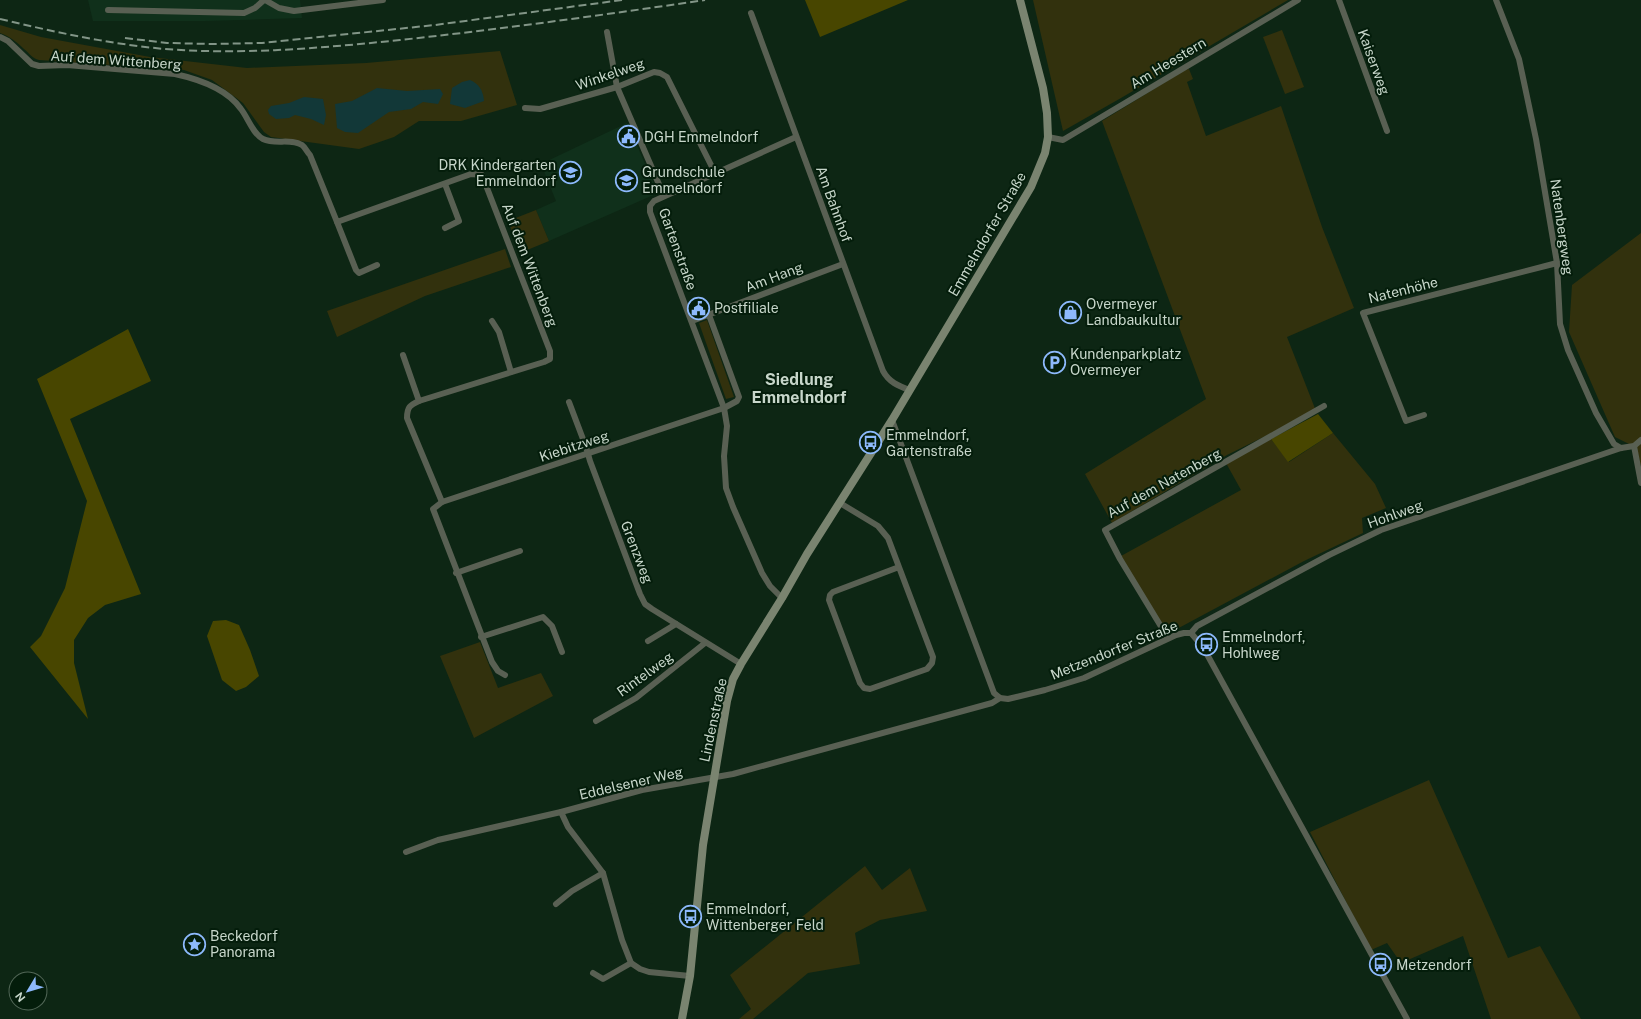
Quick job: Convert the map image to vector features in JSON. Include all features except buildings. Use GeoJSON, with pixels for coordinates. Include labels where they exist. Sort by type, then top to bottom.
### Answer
{"type":"FeatureCollection","features":[{"type":"Feature","properties":{"kind":"street"},"geometry":{"type":"LineString","coordinates":[[108,10],[244,13],[255,8],[264,0],[279,8],[294,10],[383,0]]}},
{"type":"Feature","properties":{"kind":"street","name":"Emmelndorfer Straße"},"geometry":{"type":"LineString","coordinates":[[892,420],[1031,187],[1045,153],[1048,137],[1047,113],[1043,88],[1020,0]]}},
{"type":"Feature","properties":{"kind":"street","name":"Am Heestern"},"geometry":{"type":"LineString","coordinates":[[1048,137],[1063,140],[1298,0]]}},
{"type":"Feature","properties":{"kind":"street","name":"Kaiserweg"},"geometry":{"type":"LineString","coordinates":[[1339,0],[1387,131]]}},
{"type":"Feature","properties":{"kind":"street","name":"Natenbergweg"},"geometry":{"type":"LineString","coordinates":[[1496,0],[1518,59],[1525,86],[1558,263],[1560,324],[1568,350],[1589,398],[1607,434],[1614,444],[1621,448]]}},
{"type":"Feature","properties":{"kind":"street","name":"Am Bahnhof"},"geometry":{"type":"LineString","coordinates":[[751,12],[883,371],[886,377],[893,383],[910,390]]}},
{"type":"Feature","properties":{"kind":"street"},"geometry":{"type":"LineString","coordinates":[[607,32],[617,87],[664,196]]}},
{"type":"Feature","properties":{"kind":"street","name":"Auf dem Wittenberg"},"geometry":{"type":"LineString","coordinates":[[0,37],[8,41],[32,64],[39,66],[67,65],[175,74],[192,78],[230,97],[262,138],[270,141],[295,143],[302,146],[310,155],[336,222],[471,174],[482,175],[550,351],[550,359],[411,404],[407,410],[407,418],[442,502]]}},
{"type":"Feature","properties":{"kind":"street","name":"Winkelweg"},"geometry":{"type":"LineString","coordinates":[[525,108],[540,109],[617,87],[654,72],[660,72],[667,77],[715,173]]}},
{"type":"Feature","properties":{"kind":"street","name":"Gartenstraße"},"geometry":{"type":"LineString","coordinates":[[782,598],[770,586],[762,573],[726,488],[724,456],[727,426],[724,408],[650,212],[650,206],[654,201],[664,196],[796,137]]}},
{"type":"Feature","properties":{"kind":"street"},"geometry":{"type":"LineString","coordinates":[[445,184],[459,221],[445,228]]}},
{"type":"Feature","properties":{"kind":"street"},"geometry":{"type":"LineString","coordinates":[[336,222],[356,270],[359,273],[377,265]]}},
{"type":"Feature","properties":{"kind":"street","name":"Natenhöhe"},"geometry":{"type":"LineString","coordinates":[[1424,415],[1406,421],[1363,313],[1558,263]]}},
{"type":"Feature","properties":{"kind":"street","name":"Am Hang"},"geometry":{"type":"LineString","coordinates":[[692,321],[843,264]]}},
{"type":"Feature","properties":{"kind":"street"},"geometry":{"type":"LineString","coordinates":[[709,315],[740,397],[737,401],[724,408]]}},
{"type":"Feature","properties":{"kind":"street"},"geometry":{"type":"LineString","coordinates":[[492,321],[499,332],[511,372]]}},
{"type":"Feature","properties":{"kind":"street"},"geometry":{"type":"LineString","coordinates":[[403,355],[420,401]]}},
{"type":"Feature","properties":{"kind":"street","name":"Grenzweg"},"geometry":{"type":"LineString","coordinates":[[569,402],[586,447],[587,455],[640,594],[646,604],[652,610],[741,664]]}},
{"type":"Feature","properties":{"kind":"street","name":"Auf dem Natenberg"},"geometry":{"type":"LineString","coordinates":[[1168,638],[1120,560],[1105,530],[1324,406]]}},
{"type":"Feature","properties":{"kind":"street","name":"Kiebitzweg"},"geometry":{"type":"LineString","coordinates":[[456,573],[433,509],[442,502],[587,455],[724,408]]}},
{"type":"Feature","properties":{"kind":"street"},"geometry":{"type":"LineString","coordinates":[[892,420],[990,686],[994,693],[1000,698]]}},
{"type":"Feature","properties":{"kind":"street","name":"Lindenstraße"},"geometry":{"type":"LineString","coordinates":[[682,1019],[690,976],[702,845],[728,695],[733,679],[807,554],[892,420]]}},
{"type":"Feature","properties":{"kind":"street"},"geometry":{"type":"LineString","coordinates":[[1641,440],[1634,446],[1641,483]]}},
{"type":"Feature","properties":{"kind":"street","name":"Hohlweg"},"geometry":{"type":"LineString","coordinates":[[1191,633],[1197,626],[1204,622],[1328,555],[1381,530],[1621,448],[1634,446]]}},
{"type":"Feature","properties":{"kind":"street"},"geometry":{"type":"LineString","coordinates":[[840,503],[878,526],[888,538],[899,567],[933,657],[932,663],[927,669],[870,689],[864,688],[860,683],[853,666],[829,600],[830,595],[833,592],[899,567]]}},
{"type":"Feature","properties":{"kind":"street"},"geometry":{"type":"LineString","coordinates":[[505,675],[498,671],[492,662],[456,573],[520,551]]}},
{"type":"Feature","properties":{"kind":"street"},"geometry":{"type":"LineString","coordinates":[[481,637],[543,617],[552,626],[562,652]]}},
{"type":"Feature","properties":{"kind":"street"},"geometry":{"type":"LineString","coordinates":[[648,641],[676,624]]}},
{"type":"Feature","properties":{"kind":"street","name":"Metzendorfer Straße"},"geometry":{"type":"LineString","coordinates":[[1000,698],[1008,699],[1069,683],[1168,638],[1184,633],[1191,633],[1203,647],[1407,1019]]}},
{"type":"Feature","properties":{"kind":"street","name":"Rintelweg"},"geometry":{"type":"LineString","coordinates":[[596,721],[636,698],[706,643]]}},
{"type":"Feature","properties":{"kind":"street","name":"Eddelsener Weg"},"geometry":{"type":"LineString","coordinates":[[406,852],[438,840],[561,812],[648,789],[714,779],[992,703],[1000,698]]}},
{"type":"Feature","properties":{"kind":"street"},"geometry":{"type":"LineString","coordinates":[[561,812],[568,827],[603,873],[622,940],[631,963],[640,969],[649,972],[690,976]]}},
{"type":"Feature","properties":{"kind":"street"},"geometry":{"type":"LineString","coordinates":[[556,904],[572,891],[603,873]]}},
{"type":"Feature","properties":{"kind":"street"},"geometry":{"type":"LineString","coordinates":[[593,973],[603,979],[631,963]]}},
{"type":"Feature","properties":{"kind":"shaded area"},"geometry":{"type":"Polygon","coordinates":[[[88,0],[300,0],[302,18],[205,21],[93,21],[88,0]]]}},
{"type":"Feature","properties":{"kind":"shaded area"},"geometry":{"type":"Polygon","coordinates":[[[805,0],[908,0],[820,37],[805,0]]]}},
{"type":"Feature","properties":{"kind":"shaded area"},"geometry":{"type":"Polygon","coordinates":[[[1033,0],[1288,0],[1063,131],[1033,0]]]}},
{"type":"Feature","properties":{"kind":"shaded area"},"geometry":{"type":"Polygon","coordinates":[[[0,25],[41,37],[150,57],[247,68],[366,63],[500,51],[517,105],[461,121],[419,121],[394,137],[359,149],[271,137],[264,132],[243,103],[212,80],[184,70],[39,60],[33,57],[19,44],[0,33],[0,25]]]}},
{"type":"Feature","properties":{"kind":"shaded area"},"geometry":{"type":"Polygon","coordinates":[[[1282,30],[1304,87],[1285,94],[1263,37],[1282,30]]]}},
{"type":"Feature","properties":{"kind":"shaded area"},"geometry":{"type":"Polygon","coordinates":[[[1189,69],[1193,79],[1187,82],[1206,136],[1281,106],[1322,227],[1354,308],[1287,337],[1316,411],[1227,455],[1112,523],[1085,474],[1206,399],[1209,407],[1102,121],[1189,69]]]}},
{"type":"Feature","properties":{"kind":"shaded area","name":"Grundschule Emmelndorf"},"geometry":{"type":"Polygon","coordinates":[[[627,123],[658,193],[549,241],[536,210],[556,201],[541,164],[627,123]]]}},
{"type":"Feature","properties":{"kind":"shaded area"},"geometry":{"type":"Polygon","coordinates":[[[536,210],[549,241],[520,253],[508,221],[536,210]]]}},
{"type":"Feature","properties":{"kind":"shaded area"},"geometry":{"type":"Polygon","coordinates":[[[1641,233],[1641,468],[1637,448],[1615,437],[1569,332],[1572,285],[1641,233]]]}},
{"type":"Feature","properties":{"kind":"shaded area"},"geometry":{"type":"Polygon","coordinates":[[[505,249],[511,267],[425,296],[337,337],[327,311],[505,249]]]}},
{"type":"Feature","properties":{"kind":"shaded area"},"geometry":{"type":"Polygon","coordinates":[[[707,320],[734,397],[726,399],[699,323],[707,320]]]}},
{"type":"Feature","properties":{"kind":"shaded area"},"geometry":{"type":"Polygon","coordinates":[[[128,329],[151,381],[70,419],[141,594],[105,605],[88,618],[74,640],[74,663],[88,719],[30,647],[41,636],[65,588],[87,501],[37,379],[128,329]]]}},
{"type":"Feature","properties":{"kind":"shaded area"},"geometry":{"type":"Polygon","coordinates":[[[1318,414],[1333,433],[1288,462],[1271,439],[1318,414]]]}},
{"type":"Feature","properties":{"kind":"shaded area"},"geometry":{"type":"Polygon","coordinates":[[[1333,433],[1375,484],[1386,508],[1362,518],[1363,533],[1304,561],[1175,630],[1170,631],[1163,627],[1121,556],[1241,490],[1226,463],[1271,439],[1289,462],[1333,433]]]}},
{"type":"Feature","properties":{"kind":"shaded area"},"geometry":{"type":"Polygon","coordinates":[[[226,620],[239,625],[259,676],[246,687],[236,691],[222,680],[207,636],[213,621],[226,620]]]}},
{"type":"Feature","properties":{"kind":"shaded area"},"geometry":{"type":"Polygon","coordinates":[[[480,642],[498,688],[541,673],[553,696],[474,738],[440,656],[480,642]]]}},
{"type":"Feature","properties":{"kind":"shaded area"},"geometry":{"type":"Polygon","coordinates":[[[1429,780],[1508,958],[1540,946],[1581,1019],[1491,1019],[1463,936],[1401,963],[1387,943],[1371,950],[1310,832],[1429,780]]]}},
{"type":"Feature","properties":{"kind":"shaded area"},"geometry":{"type":"Polygon","coordinates":[[[865,866],[882,890],[910,868],[927,911],[880,920],[855,933],[860,964],[808,973],[753,1019],[739,1019],[751,1009],[730,975],[865,866]]]}},
{"type":"Feature","properties":{"kind":"water"},"geometry":{"type":"Polygon","coordinates":[[[470,80],[476,83],[480,88],[484,101],[465,108],[450,104],[452,88],[462,82],[470,80]]]}},
{"type":"Feature","properties":{"kind":"water"},"geometry":{"type":"Polygon","coordinates":[[[377,88],[407,91],[440,89],[443,94],[438,104],[423,102],[411,109],[389,112],[358,133],[345,132],[337,128],[335,104],[352,101],[377,88]]]}},
{"type":"Feature","properties":{"kind":"water"},"geometry":{"type":"Polygon","coordinates":[[[304,97],[323,99],[326,115],[324,125],[311,119],[295,115],[289,118],[276,119],[269,114],[268,110],[271,106],[289,103],[304,97]]]}},
{"type":"Feature","properties":{"kind":"railway"},"geometry":{"type":"LineString","coordinates":[[125,38],[167,43],[262,43],[435,25],[622,0]]}},
{"type":"Feature","properties":{"kind":"railway"},"geometry":{"type":"LineString","coordinates":[[0,19],[82,37],[144,47],[194,51],[253,51],[342,46],[438,36],[552,22],[705,0]]}},
{"type":"Feature","properties":{"kind":"place","name":"DGH Emmelndorf"},"geometry":{"type":"Point","coordinates":[629,137]}},
{"type":"Feature","properties":{"kind":"place","name":"DRK Kindergarten Emmelndorf"},"geometry":{"type":"Point","coordinates":[571,173]}},
{"type":"Feature","properties":{"kind":"place","name":"Grundschule Emmelndorf"},"geometry":{"type":"Point","coordinates":[626,180]}},
{"type":"Feature","properties":{"kind":"place","name":"Postfiliale"},"geometry":{"type":"Point","coordinates":[699,308]}},
{"type":"Feature","properties":{"kind":"place","name":"Overmeyer Landbaukultur"},"geometry":{"type":"Point","coordinates":[1071,312]}},
{"type":"Feature","properties":{"kind":"place","name":"Kundenparkplatz Overmeyer"},"geometry":{"type":"Point","coordinates":[1054,362]}},
{"type":"Feature","properties":{"kind":"place","name":"Emmelndorf, Gartenstraße"},"geometry":{"type":"Point","coordinates":[871,443]}},
{"type":"Feature","properties":{"kind":"place","name":"Emmelndorf, Hohlweg"},"geometry":{"type":"Point","coordinates":[1207,645]}},
{"type":"Feature","properties":{"kind":"place","name":"Emmelndorf, Wittenberger Feld"},"geometry":{"type":"Point","coordinates":[691,917]}},
{"type":"Feature","properties":{"kind":"place","name":"Beckedorf Panorama"},"geometry":{"type":"Point","coordinates":[194,944]}},
{"type":"Feature","properties":{"kind":"place","name":"Metzendorf"},"geometry":{"type":"Point","coordinates":[1381,965]}},
{"type":"Feature","properties":{"kind":"district","name":"Siedlung Emmelndorf"},"geometry":{"type":"Point","coordinates":[799,388]}}]}
